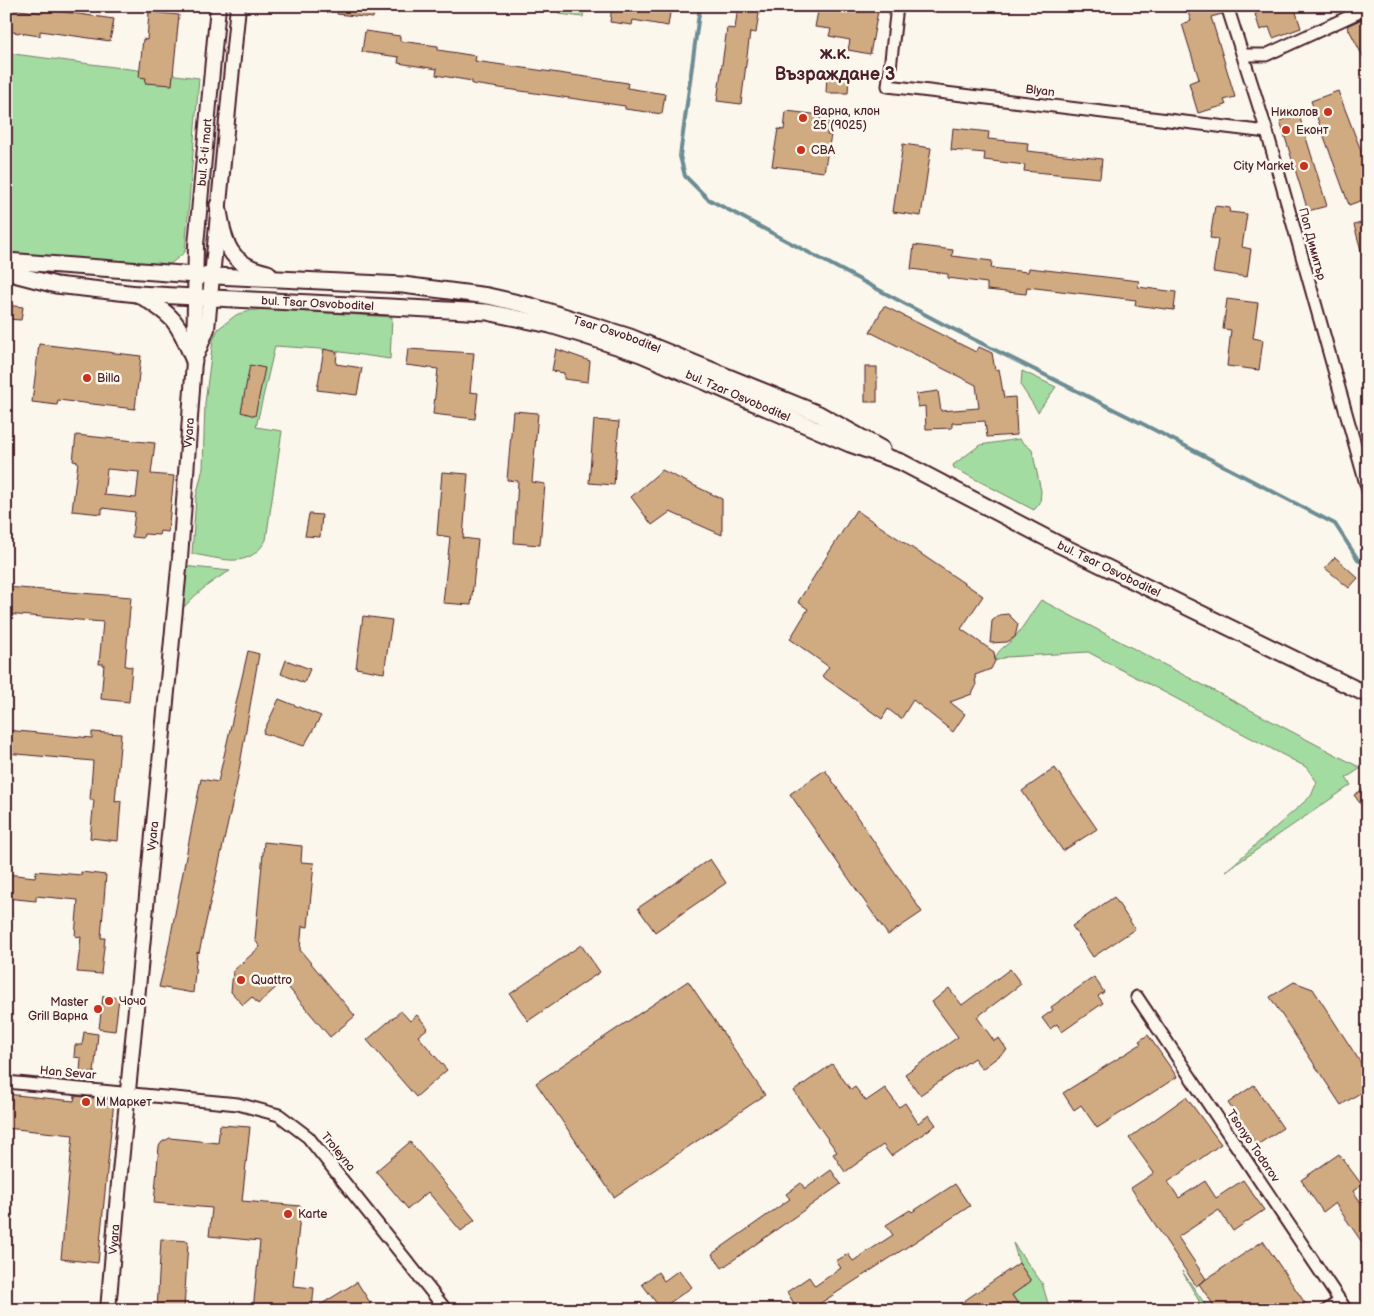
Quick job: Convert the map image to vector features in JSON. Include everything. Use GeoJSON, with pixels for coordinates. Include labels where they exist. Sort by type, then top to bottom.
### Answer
{"type":"FeatureCollection","features":[{"type":"Feature","properties":{"kind":"main road"},"geometry":{"type":"LineString","coordinates":[[218,205],[223,238],[239,262],[262,272],[309,280]]}},
{"type":"Feature","properties":{"kind":"main road","name":"bul. Tsar Osvoboditel"},"geometry":{"type":"LineString","coordinates":[[6,261],[195,275],[309,280]]}},
{"type":"Feature","properties":{"kind":"main road","name":"bul. Tsar Osvoboditel"},"geometry":{"type":"LineString","coordinates":[[6,272],[56,285],[137,294],[440,309],[512,316],[550,325],[641,354],[824,434],[901,462],[1056,543],[1367,693]]}},
{"type":"Feature","properties":{"kind":"main road","name":"Tsar Osvoboditel"},"geometry":{"type":"LineString","coordinates":[[309,280],[403,286],[488,296],[582,320],[630,337],[819,414],[862,437],[901,462]]}},
{"type":"Feature","properties":{"kind":"main road"},"geometry":{"type":"LineString","coordinates":[[137,294],[168,312],[179,326],[194,361]]}},
{"type":"Feature","properties":{"kind":"street","name":"bul. 3-ti mart"},"geometry":{"type":"LineString","coordinates":[[203,298],[195,275],[211,64],[218,6]]}},
{"type":"Feature","properties":{"kind":"street","name":"bul. 3-ti mart"},"geometry":{"type":"LineString","coordinates":[[212,276],[238,6]]}},
{"type":"Feature","properties":{"kind":"street","name":"Blyan"},"geometry":{"type":"LineString","coordinates":[[896,6],[888,86],[1267,132]]}},
{"type":"Feature","properties":{"kind":"street","name":"Поп Димитър"},"geometry":{"type":"LineString","coordinates":[[1227,6],[1267,132],[1368,491]]}},
{"type":"Feature","properties":{"kind":"street"},"geometry":{"type":"LineString","coordinates":[[1243,56],[1266,55],[1368,8]]}},
{"type":"Feature","properties":{"kind":"street","name":"Vyara"},"geometry":{"type":"LineString","coordinates":[[108,1310],[180,558],[194,361],[203,298],[212,276]]}},
{"type":"Feature","properties":{"kind":"street","name":"Tsonyo Todorov"},"geometry":{"type":"LineString","coordinates":[[1137,997],[1343,1306]]}},
{"type":"Feature","properties":{"kind":"street","name":"Han Sevar"},"geometry":{"type":"LineString","coordinates":[[6,1082],[128,1093]]}},
{"type":"Feature","properties":{"kind":"street","name":"Troleyna"},"geometry":{"type":"LineString","coordinates":[[128,1093],[238,1104],[279,1116],[308,1137],[446,1310]]}},
{"type":"Feature","properties":{"kind":"street"},"geometry":{"type":"LineString","coordinates":[[1327,1310],[1343,1306]]}},
{"type":"Feature","properties":{"kind":"green space"},"geometry":{"type":"Polygon","coordinates":[[[560,6],[584,6],[583,17],[559,14],[560,6]]]}},
{"type":"Feature","properties":{"kind":"green space"},"geometry":{"type":"Polygon","coordinates":[[[6,53],[199,78],[185,252],[169,265],[6,254],[6,53]]]}},
{"type":"Feature","properties":{"kind":"green space"},"geometry":{"type":"Polygon","coordinates":[[[264,309],[392,317],[390,359],[320,349],[275,346],[256,427],[282,431],[266,540],[259,550],[243,559],[224,560],[192,554],[196,497],[203,468],[205,403],[213,340],[218,329],[236,315],[247,311],[264,309]]]}},
{"type":"Feature","properties":{"kind":"green space"},"geometry":{"type":"Polygon","coordinates":[[[1022,371],[1056,387],[1038,412],[1021,386],[1022,371]]]}},
{"type":"Feature","properties":{"kind":"green space"},"geometry":{"type":"Polygon","coordinates":[[[1019,439],[1032,450],[1041,491],[1040,503],[1034,510],[954,468],[953,465],[980,445],[1019,439]]]}},
{"type":"Feature","properties":{"kind":"green space"},"geometry":{"type":"Polygon","coordinates":[[[183,566],[230,571],[201,590],[177,615],[183,566]]]}},
{"type":"Feature","properties":{"kind":"green space"},"geometry":{"type":"Polygon","coordinates":[[[1041,600],[1361,768],[1346,778],[1351,785],[1226,871],[1311,796],[1317,782],[1306,767],[1088,652],[1006,657],[995,661],[1000,650],[1015,637],[1041,600]]]}},
{"type":"Feature","properties":{"kind":"green space"},"geometry":{"type":"Polygon","coordinates":[[[1013,1243],[1042,1283],[1050,1310],[1017,1310],[1020,1307],[1012,1295],[1031,1281],[1019,1263],[1013,1243]]]}},
{"type":"Feature","properties":{"kind":"green space"},"geometry":{"type":"Polygon","coordinates":[[[1182,1271],[1209,1310],[1200,1310],[1199,1301],[1182,1271]]]}},
{"type":"Feature","properties":{"kind":"building"},"geometry":{"type":"Polygon","coordinates":[[[338,6],[374,6],[373,18],[337,14],[338,6]]]}},
{"type":"Feature","properties":{"kind":"building"},"geometry":{"type":"Polygon","coordinates":[[[612,6],[671,6],[668,26],[633,20],[632,25],[610,22],[612,6]]]}},
{"type":"Feature","properties":{"kind":"building"},"geometry":{"type":"Polygon","coordinates":[[[738,6],[760,6],[756,33],[750,32],[741,104],[717,101],[727,28],[735,29],[738,6]]]}},
{"type":"Feature","properties":{"kind":"building"},"geometry":{"type":"Polygon","coordinates":[[[819,6],[847,6],[867,10],[868,6],[879,6],[870,54],[848,50],[850,40],[829,36],[831,29],[815,27],[819,6]]]}},
{"type":"Feature","properties":{"kind":"building"},"geometry":{"type":"Polygon","coordinates":[[[1186,6],[1220,6],[1222,14],[1211,17],[1235,97],[1224,100],[1226,105],[1198,113],[1189,83],[1199,79],[1182,24],[1191,21],[1186,6]]]}},
{"type":"Feature","properties":{"kind":"building"},"geometry":{"type":"Polygon","coordinates":[[[1278,6],[1294,6],[1301,28],[1273,38],[1269,27],[1260,30],[1255,14],[1278,6]]]}},
{"type":"Feature","properties":{"kind":"building"},"geometry":{"type":"Polygon","coordinates":[[[6,8],[43,13],[43,9],[114,19],[110,41],[40,31],[40,36],[6,31],[6,8]]]}},
{"type":"Feature","properties":{"kind":"building"},"geometry":{"type":"Polygon","coordinates":[[[149,12],[179,15],[172,85],[145,83],[146,78],[139,77],[143,39],[147,40],[149,12]]]}},
{"type":"Feature","properties":{"kind":"building"},"geometry":{"type":"Polygon","coordinates":[[[1368,16],[1368,66],[1347,26],[1368,16]]]}},
{"type":"Feature","properties":{"kind":"building"},"geometry":{"type":"Polygon","coordinates":[[[365,31],[400,36],[400,41],[438,46],[438,50],[476,56],[475,61],[628,83],[627,88],[665,94],[662,114],[625,109],[625,106],[472,84],[472,81],[436,75],[437,69],[398,63],[399,57],[362,52],[365,31]]]}},
{"type":"Feature","properties":{"kind":"building"},"geometry":{"type":"Polygon","coordinates":[[[827,74],[849,76],[848,93],[826,93],[827,74]]]}},
{"type":"Feature","properties":{"kind":"building"},"geometry":{"type":"Polygon","coordinates":[[[1338,91],[1368,169],[1368,198],[1349,205],[1311,101],[1338,91]]]}},
{"type":"Feature","properties":{"kind":"building","name":"CBA"},"geometry":{"type":"Polygon","coordinates":[[[786,111],[821,115],[820,120],[829,121],[827,135],[831,135],[824,172],[772,166],[778,129],[784,130],[786,111]]]}},
{"type":"Feature","properties":{"kind":"building","name":"City Market"},"geometry":{"type":"Polygon","coordinates":[[[1299,115],[1327,206],[1308,211],[1280,121],[1299,115]]]}},
{"type":"Feature","properties":{"kind":"building"},"geometry":{"type":"Polygon","coordinates":[[[953,128],[989,132],[988,139],[1028,143],[1027,151],[1102,159],[1100,178],[1024,171],[1025,165],[984,160],[985,153],[951,150],[953,128]]]}},
{"type":"Feature","properties":{"kind":"building"},"geometry":{"type":"Polygon","coordinates":[[[903,144],[931,148],[921,216],[893,212],[903,144]]]}},
{"type":"Feature","properties":{"kind":"building"},"geometry":{"type":"Polygon","coordinates":[[[1215,206],[1230,208],[1229,212],[1247,214],[1242,247],[1251,249],[1247,277],[1213,272],[1218,239],[1210,238],[1215,206]]]}},
{"type":"Feature","properties":{"kind":"building"},"geometry":{"type":"Polygon","coordinates":[[[1368,221],[1368,260],[1364,261],[1354,225],[1368,221]]]}},
{"type":"Feature","properties":{"kind":"building"},"geometry":{"type":"Polygon","coordinates":[[[914,245],[953,250],[952,256],[992,261],[991,268],[1028,272],[1029,268],[1139,281],[1138,287],[1176,292],[1174,310],[1135,305],[1136,300],[1027,287],[1026,294],[987,290],[987,283],[948,278],[948,274],[911,269],[914,245]]]}},
{"type":"Feature","properties":{"kind":"building"},"geometry":{"type":"Polygon","coordinates":[[[1227,299],[1258,303],[1253,338],[1263,340],[1259,370],[1227,366],[1231,330],[1223,329],[1227,299]]]}},
{"type":"Feature","properties":{"kind":"building"},"geometry":{"type":"Polygon","coordinates":[[[6,305],[23,307],[21,320],[6,319],[6,305]]]}},
{"type":"Feature","properties":{"kind":"building"},"geometry":{"type":"Polygon","coordinates":[[[884,306],[976,352],[979,347],[992,353],[995,370],[999,369],[1004,398],[1015,397],[1017,435],[987,437],[985,421],[952,423],[952,428],[926,429],[925,406],[918,407],[916,394],[938,391],[941,411],[979,408],[976,385],[870,332],[884,306]]]}},
{"type":"Feature","properties":{"kind":"building","name":"Billa"},"geometry":{"type":"Polygon","coordinates":[[[39,344],[141,356],[135,409],[58,400],[57,405],[32,402],[39,344]]]}},
{"type":"Feature","properties":{"kind":"building"},"geometry":{"type":"Polygon","coordinates":[[[324,349],[337,352],[336,364],[362,368],[357,395],[317,390],[324,349]]]}},
{"type":"Feature","properties":{"kind":"building"},"geometry":{"type":"Polygon","coordinates":[[[408,349],[474,353],[470,392],[478,393],[475,419],[433,414],[438,369],[406,365],[408,349]]]}},
{"type":"Feature","properties":{"kind":"building"},"geometry":{"type":"Polygon","coordinates":[[[556,349],[590,361],[588,382],[564,379],[564,373],[552,371],[556,349]]]}},
{"type":"Feature","properties":{"kind":"building"},"geometry":{"type":"Polygon","coordinates":[[[250,365],[265,368],[255,416],[241,412],[250,365]]]}},
{"type":"Feature","properties":{"kind":"building"},"geometry":{"type":"Polygon","coordinates":[[[865,367],[877,367],[877,402],[865,402],[865,367]]]}},
{"type":"Feature","properties":{"kind":"building"},"geometry":{"type":"Polygon","coordinates":[[[513,411],[538,413],[532,482],[545,484],[540,545],[514,543],[518,481],[507,480],[513,411]]]}},
{"type":"Feature","properties":{"kind":"building"},"geometry":{"type":"Polygon","coordinates":[[[594,420],[619,422],[614,485],[589,483],[594,420]]]}},
{"type":"Feature","properties":{"kind":"building"},"geometry":{"type":"Polygon","coordinates":[[[76,435],[155,443],[151,474],[174,476],[168,532],[160,531],[159,535],[144,534],[143,538],[132,537],[135,512],[102,508],[102,514],[72,511],[78,462],[73,461],[76,435]],[[107,469],[104,495],[136,498],[139,472],[107,469]]]}},
{"type":"Feature","properties":{"kind":"building"},"geometry":{"type":"Polygon","coordinates":[[[662,470],[722,499],[722,535],[670,512],[652,525],[631,497],[662,470]]]}},
{"type":"Feature","properties":{"kind":"building"},"geometry":{"type":"Polygon","coordinates":[[[442,472],[468,474],[463,538],[478,540],[471,605],[443,603],[450,537],[437,535],[442,472]]]}},
{"type":"Feature","properties":{"kind":"building"},"geometry":{"type":"Polygon","coordinates":[[[856,510],[983,596],[961,629],[994,652],[995,661],[991,669],[975,675],[976,686],[972,694],[950,702],[965,714],[953,732],[913,700],[901,719],[888,709],[882,719],[822,676],[829,667],[790,639],[808,609],[798,602],[856,510]]]}},
{"type":"Feature","properties":{"kind":"building"},"geometry":{"type":"Polygon","coordinates":[[[309,514],[322,515],[320,537],[305,536],[309,514]]]}},
{"type":"Feature","properties":{"kind":"building"},"geometry":{"type":"Polygon","coordinates":[[[1335,557],[1358,578],[1349,588],[1325,568],[1335,557]]]}},
{"type":"Feature","properties":{"kind":"building"},"geometry":{"type":"Polygon","coordinates":[[[6,587],[131,597],[125,666],[132,667],[129,702],[101,699],[104,664],[99,664],[103,622],[6,614],[6,587]]]}},
{"type":"Feature","properties":{"kind":"building"},"geometry":{"type":"Polygon","coordinates":[[[1008,614],[1018,624],[1015,637],[1007,642],[990,643],[992,621],[999,615],[1008,614]]]}},
{"type":"Feature","properties":{"kind":"building"},"geometry":{"type":"Polygon","coordinates":[[[363,616],[392,620],[384,673],[356,668],[363,616]]]}},
{"type":"Feature","properties":{"kind":"building"},"geometry":{"type":"Polygon","coordinates":[[[248,651],[259,654],[237,782],[199,953],[197,952],[193,993],[159,987],[167,955],[201,779],[218,782],[248,651]]]}},
{"type":"Feature","properties":{"kind":"building"},"geometry":{"type":"Polygon","coordinates":[[[286,660],[310,669],[304,683],[281,674],[286,660]]]}},
{"type":"Feature","properties":{"kind":"building"},"geometry":{"type":"Polygon","coordinates":[[[279,699],[321,716],[304,746],[263,733],[279,699]]]}},
{"type":"Feature","properties":{"kind":"building"},"geometry":{"type":"Polygon","coordinates":[[[6,730],[92,738],[92,732],[121,734],[115,802],[121,801],[118,841],[90,838],[94,800],[90,800],[93,761],[6,753],[6,730]]]}},
{"type":"Feature","properties":{"kind":"building"},"geometry":{"type":"Polygon","coordinates":[[[1055,768],[1097,829],[1063,851],[1022,791],[1055,768]]]}},
{"type":"Feature","properties":{"kind":"building"},"geometry":{"type":"Polygon","coordinates":[[[825,770],[922,912],[888,935],[790,794],[825,770]]]}},
{"type":"Feature","properties":{"kind":"building"},"geometry":{"type":"Polygon","coordinates":[[[1368,786],[1368,814],[1354,795],[1368,786]]]}},
{"type":"Feature","properties":{"kind":"building"},"geometry":{"type":"Polygon","coordinates":[[[264,842],[302,846],[301,862],[314,863],[308,927],[302,926],[300,950],[355,1016],[330,1037],[283,981],[258,1004],[252,997],[243,1005],[231,992],[233,971],[260,947],[255,940],[264,842]]]}},
{"type":"Feature","properties":{"kind":"building"},"geometry":{"type":"Polygon","coordinates":[[[710,859],[726,883],[655,932],[638,908],[710,859]]]}},
{"type":"Feature","properties":{"kind":"building"},"geometry":{"type":"Polygon","coordinates":[[[36,871],[81,875],[81,872],[106,875],[101,938],[105,938],[101,974],[77,972],[81,937],[75,936],[78,900],[36,896],[36,901],[6,898],[6,874],[35,877],[36,871]]]}},
{"type":"Feature","properties":{"kind":"building"},"geometry":{"type":"Polygon","coordinates":[[[1114,897],[1135,929],[1093,957],[1072,926],[1114,897]]]}},
{"type":"Feature","properties":{"kind":"building"},"geometry":{"type":"Polygon","coordinates":[[[581,945],[600,972],[528,1021],[510,994],[581,945]]]}},
{"type":"Feature","properties":{"kind":"building"},"geometry":{"type":"Polygon","coordinates":[[[1010,969],[1021,984],[977,1017],[994,1041],[999,1038],[1007,1050],[982,1069],[974,1058],[920,1095],[905,1074],[958,1037],[932,1002],[949,988],[962,1005],[1010,969]]]}},
{"type":"Feature","properties":{"kind":"building"},"geometry":{"type":"Polygon","coordinates":[[[1094,977],[1104,992],[1098,996],[1103,1003],[1062,1032],[1057,1024],[1050,1029],[1042,1018],[1053,1010],[1051,1007],[1094,977]]]}},
{"type":"Feature","properties":{"kind":"building"},"geometry":{"type":"Polygon","coordinates":[[[688,981],[765,1095],[614,1197],[536,1083],[688,981]]]}},
{"type":"Feature","properties":{"kind":"building"},"geometry":{"type":"Polygon","coordinates":[[[1294,982],[1313,989],[1368,1074],[1368,1088],[1341,1105],[1270,997],[1294,982]]]}},
{"type":"Feature","properties":{"kind":"building"},"geometry":{"type":"Polygon","coordinates":[[[103,996],[119,998],[115,1031],[99,1029],[103,996]]]}},
{"type":"Feature","properties":{"kind":"building"},"geometry":{"type":"Polygon","coordinates":[[[401,1011],[410,1021],[417,1015],[428,1028],[418,1036],[447,1070],[416,1097],[367,1040],[401,1011]]]}},
{"type":"Feature","properties":{"kind":"building"},"geometry":{"type":"Polygon","coordinates":[[[84,1032],[98,1034],[94,1073],[80,1072],[81,1058],[74,1057],[75,1045],[82,1045],[84,1032]]]}},
{"type":"Feature","properties":{"kind":"building"},"geometry":{"type":"Polygon","coordinates":[[[1148,1035],[1177,1077],[1097,1128],[1081,1105],[1074,1110],[1063,1093],[1141,1044],[1139,1041],[1148,1035]]]}},
{"type":"Feature","properties":{"kind":"building"},"geometry":{"type":"Polygon","coordinates":[[[832,1064],[851,1090],[855,1087],[866,1101],[885,1088],[899,1107],[905,1103],[918,1123],[929,1115],[936,1125],[891,1156],[883,1145],[845,1172],[833,1154],[837,1152],[794,1091],[832,1064]]]}},
{"type":"Feature","properties":{"kind":"building"},"geometry":{"type":"Polygon","coordinates":[[[1254,1085],[1283,1128],[1257,1145],[1228,1103],[1254,1085]]]}},
{"type":"Feature","properties":{"kind":"building"},"geometry":{"type":"Polygon","coordinates":[[[6,1094],[74,1101],[75,1096],[114,1100],[98,1263],[61,1259],[73,1135],[6,1128],[6,1094]]]}},
{"type":"Feature","properties":{"kind":"building"},"geometry":{"type":"Polygon","coordinates":[[[1186,1097],[1221,1144],[1168,1182],[1179,1198],[1205,1181],[1216,1198],[1243,1180],[1264,1210],[1233,1231],[1219,1210],[1178,1237],[1206,1279],[1196,1286],[1131,1188],[1154,1173],[1129,1138],[1186,1097]]]}},
{"type":"Feature","properties":{"kind":"building"},"geometry":{"type":"Polygon","coordinates":[[[220,1125],[250,1127],[242,1201],[301,1206],[293,1286],[314,1288],[312,1310],[253,1310],[260,1241],[209,1236],[212,1208],[154,1203],[159,1146],[162,1142],[170,1138],[218,1143],[220,1125]]]}},
{"type":"Feature","properties":{"kind":"building"},"geometry":{"type":"Polygon","coordinates":[[[410,1142],[475,1220],[461,1231],[428,1192],[408,1209],[376,1171],[410,1142]]]}},
{"type":"Feature","properties":{"kind":"building"},"geometry":{"type":"Polygon","coordinates":[[[1339,1154],[1362,1185],[1353,1191],[1368,1213],[1368,1251],[1335,1203],[1323,1212],[1301,1180],[1339,1154]]]}},
{"type":"Feature","properties":{"kind":"building"},"geometry":{"type":"Polygon","coordinates":[[[831,1170],[841,1184],[722,1268],[712,1254],[790,1199],[786,1194],[801,1183],[805,1189],[831,1170]]]}},
{"type":"Feature","properties":{"kind":"building"},"geometry":{"type":"Polygon","coordinates":[[[955,1184],[970,1206],[810,1310],[798,1310],[787,1292],[809,1277],[815,1286],[841,1268],[836,1261],[848,1254],[853,1261],[893,1235],[886,1225],[910,1210],[912,1212],[955,1184]]]}},
{"type":"Feature","properties":{"kind":"building"},"geometry":{"type":"Polygon","coordinates":[[[161,1239],[188,1241],[184,1310],[157,1310],[161,1239]]]}},
{"type":"Feature","properties":{"kind":"building"},"geometry":{"type":"Polygon","coordinates":[[[1263,1241],[1305,1303],[1295,1310],[1217,1310],[1199,1284],[1263,1241]]]}},
{"type":"Feature","properties":{"kind":"building"},"geometry":{"type":"Polygon","coordinates":[[[1019,1263],[1031,1281],[1012,1295],[1022,1310],[951,1310],[1019,1263]]]}},
{"type":"Feature","properties":{"kind":"building"},"geometry":{"type":"Polygon","coordinates":[[[679,1270],[692,1287],[661,1309],[642,1284],[658,1272],[664,1281],[679,1270]]]}},
{"type":"Feature","properties":{"kind":"building"},"geometry":{"type":"Polygon","coordinates":[[[357,1282],[371,1304],[361,1310],[312,1310],[357,1282]]]}},
{"type":"Feature","properties":{"kind":"waterway"},"geometry":{"type":"LineString","coordinates":[[700,6],[680,156],[685,176],[708,199],[943,324],[1141,423],[1335,524],[1359,561]]}},
{"type":"Feature","properties":{"kind":"place","name":"Николов"},"geometry":{"type":"Point","coordinates":[1328,112]}},
{"type":"Feature","properties":{"kind":"place","name":"Варна, клон 25 (9025)"},"geometry":{"type":"Point","coordinates":[803,118]}},
{"type":"Feature","properties":{"kind":"place","name":"Еконт"},"geometry":{"type":"Point","coordinates":[1286,130]}},
{"type":"Feature","properties":{"kind":"place","name":"CBA"},"geometry":{"type":"Point","coordinates":[801,150]}},
{"type":"Feature","properties":{"kind":"place","name":"City Market"},"geometry":{"type":"Point","coordinates":[1304,166]}},
{"type":"Feature","properties":{"kind":"place","name":"Billa"},"geometry":{"type":"Point","coordinates":[87,378]}},
{"type":"Feature","properties":{"kind":"place","name":"Quattro"},"geometry":{"type":"Point","coordinates":[241,980]}},
{"type":"Feature","properties":{"kind":"place","name":"Чочо"},"geometry":{"type":"Point","coordinates":[109,1001]}},
{"type":"Feature","properties":{"kind":"place","name":"Master Grill Варна"},"geometry":{"type":"Point","coordinates":[98,1009]}},
{"type":"Feature","properties":{"kind":"place","name":"М Маркет"},"geometry":{"type":"Point","coordinates":[86,1102]}},
{"type":"Feature","properties":{"kind":"place","name":"Karte"},"geometry":{"type":"Point","coordinates":[288,1214]}},
{"type":"Feature","properties":{"kind":"district","name":"ж.к. Възраждане 3"},"geometry":{"type":"Point","coordinates":[835,63]}}]}
